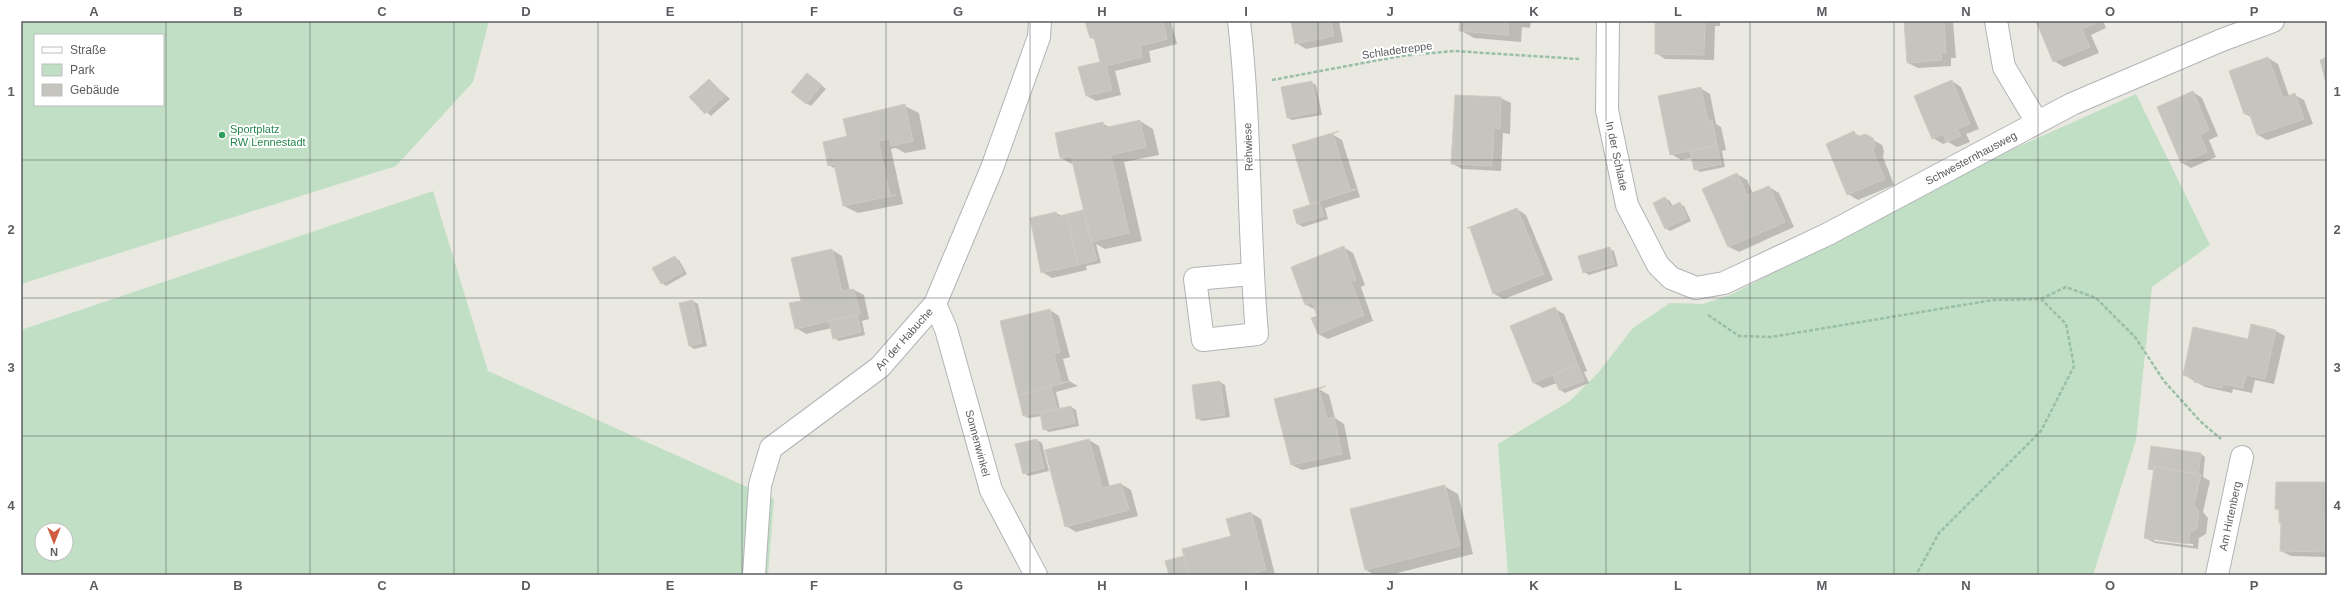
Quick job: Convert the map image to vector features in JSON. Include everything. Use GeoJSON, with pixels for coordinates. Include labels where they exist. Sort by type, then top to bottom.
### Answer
{"type":"FeatureCollection","features":[{"type":"Feature","properties":{"kind":"street","name":"An der Habuche"},"geometry":{"type":"LineString","coordinates":[[754,575],[760,485],[771,448],[880,367],[935,304],[992,168],[1039,37],[1040,21]]}},
{"type":"Feature","properties":{"kind":"street","name":"Rehwiese"},"geometry":{"type":"LineString","coordinates":[[1239,21],[1246,85],[1252,274]]}},
{"type":"Feature","properties":{"kind":"street","name":"In der Schlade"},"geometry":{"type":"LineString","coordinates":[[1608,21],[1607,110],[1627,205],[1658,264],[1671,278]]}},
{"type":"Feature","properties":{"kind":"street"},"geometry":{"type":"LineString","coordinates":[[1996,21],[2004,67],[2037,122]]}},
{"type":"Feature","properties":{"kind":"street","name":"Schwesternhausweg"},"geometry":{"type":"LineString","coordinates":[[1671,278],[1696,288],[1724,283],[1828,234],[2072,104],[2222,40],[2273,21]]}},
{"type":"Feature","properties":{"kind":"street","name":"Sonnenwinkel"},"geometry":{"type":"LineString","coordinates":[[935,304],[946,329],[990,490],[1036,575]]}},
{"type":"Feature","properties":{"kind":"street","name":"Am Hirtenberg"},"geometry":{"type":"LineString","coordinates":[[2217,575],[2242,457]]}},
{"type":"Feature","properties":{"kind":"path","name":"Schladetreppe"},"geometry":{"type":"LineString","coordinates":[[1246,85],[1401,56],[1454,51],[1552,58]]}},
{"type":"Feature","properties":{"kind":"path"},"geometry":{"type":"LineString","coordinates":[[1701,310],[1739,336],[1771,337],[1993,300],[2041,299],[2066,286],[2096,298],[2135,337],[2164,381],[2200,421],[2242,457]]}},
{"type":"Feature","properties":{"kind":"path"},"geometry":{"type":"LineString","coordinates":[[1916,575],[1939,533],[2041,431],[2074,366],[2066,324],[2041,299]]}},
{"type":"Feature","properties":{"kind":"green space","name":"Sportplatz RW Lennestadt"},"geometry":{"type":"Polygon","coordinates":[[[21,21],[489,21],[473,82],[396,166],[21,284],[21,21]]]}},
{"type":"Feature","properties":{"kind":"green space"},"geometry":{"type":"Polygon","coordinates":[[[2136,94],[2210,245],[2152,287],[2136,440],[2093,575],[1508,575],[1498,444],[1570,401],[1598,373],[1633,328],[1670,303],[1703,304],[1730,295],[1846,235],[1957,174],[2136,94]]]}},
{"type":"Feature","properties":{"kind":"green space"},"geometry":{"type":"Polygon","coordinates":[[[433,191],[488,371],[774,499],[768,575],[21,575],[21,330],[433,191]]]}},
{"type":"Feature","properties":{"kind":"building"},"geometry":{"type":"Polygon","coordinates":[[[1085,21],[1163,21],[1167,39],[1140,46],[1142,57],[1106,66],[1112,90],[1086,96],[1078,67],[1100,62],[1094,37],[1090,38],[1085,21]]]}},
{"type":"Feature","properties":{"kind":"building"},"geometry":{"type":"Polygon","coordinates":[[[1291,21],[1331,21],[1334,36],[1295,44],[1291,21]]]}},
{"type":"Feature","properties":{"kind":"building"},"geometry":{"type":"Polygon","coordinates":[[[1460,21],[1509,21],[1508,35],[1459,31],[1460,21]]]}},
{"type":"Feature","properties":{"kind":"building"},"geometry":{"type":"Polygon","coordinates":[[[1655,21],[1705,21],[1704,55],[1655,54],[1655,21]]]}},
{"type":"Feature","properties":{"kind":"building"},"geometry":{"type":"Polygon","coordinates":[[[1904,21],[1944,21],[1946,53],[1941,53],[1942,60],[1907,63],[1904,21]]]}},
{"type":"Feature","properties":{"kind":"building"},"geometry":{"type":"Polygon","coordinates":[[[2036,21],[2097,21],[2097,23],[2082,29],[2090,47],[2053,62],[2036,21]]]}},
{"type":"Feature","properties":{"kind":"building"},"geometry":{"type":"Polygon","coordinates":[[[2268,57],[2283,98],[2295,93],[2304,119],[2257,135],[2249,113],[2244,114],[2229,71],[2268,57]]]}},
{"type":"Feature","properties":{"kind":"building"},"geometry":{"type":"Polygon","coordinates":[[[2327,57],[2327,87],[2320,60],[2327,57]]]}},
{"type":"Feature","properties":{"kind":"building"},"geometry":{"type":"Polygon","coordinates":[[[807,73],[822,85],[806,104],[791,92],[807,73]]]}},
{"type":"Feature","properties":{"kind":"building"},"geometry":{"type":"Polygon","coordinates":[[[709,79],[725,96],[705,114],[689,97],[709,79]]]}},
{"type":"Feature","properties":{"kind":"building"},"geometry":{"type":"Polygon","coordinates":[[[1952,80],[1970,124],[1957,129],[1961,136],[1946,142],[1943,134],[1932,139],[1914,96],[1952,80]]]}},
{"type":"Feature","properties":{"kind":"building"},"geometry":{"type":"Polygon","coordinates":[[[1312,81],[1318,112],[1287,118],[1281,87],[1312,81]]]}},
{"type":"Feature","properties":{"kind":"building"},"geometry":{"type":"Polygon","coordinates":[[[1701,87],[1708,121],[1712,120],[1717,145],[1670,155],[1658,96],[1701,87]]]}},
{"type":"Feature","properties":{"kind":"building"},"geometry":{"type":"Polygon","coordinates":[[[2193,91],[2209,130],[2200,135],[2207,152],[2181,163],[2157,107],[2193,91]]]}},
{"type":"Feature","properties":{"kind":"building"},"geometry":{"type":"Polygon","coordinates":[[[1455,95],[1501,97],[1500,129],[1494,128],[1492,166],[1451,164],[1455,95]]]}},
{"type":"Feature","properties":{"kind":"building"},"geometry":{"type":"Polygon","coordinates":[[[905,104],[913,141],[891,146],[890,139],[878,141],[890,195],[896,195],[843,206],[834,164],[828,166],[823,142],[847,136],[843,119],[905,104]]]}},
{"type":"Feature","properties":{"kind":"building"},"geometry":{"type":"Polygon","coordinates":[[[1140,120],[1146,147],[1111,155],[1129,233],[1091,242],[1071,156],[1060,158],[1055,133],[1103,122],[1104,128],[1140,120]]]}},
{"type":"Feature","properties":{"kind":"building"},"geometry":{"type":"Polygon","coordinates":[[[1339,131],[1333,134],[1350,190],[1358,189],[1310,204],[1292,145],[1339,131]]]}},
{"type":"Feature","properties":{"kind":"building"},"geometry":{"type":"Polygon","coordinates":[[[1854,131],[1857,137],[1865,134],[1873,138],[1875,145],[1873,151],[1885,179],[1847,195],[1826,144],[1854,131]]]}},
{"type":"Feature","properties":{"kind":"building"},"geometry":{"type":"Polygon","coordinates":[[[1717,145],[1721,164],[1694,170],[1690,151],[1717,145]]]}},
{"type":"Feature","properties":{"kind":"building"},"geometry":{"type":"Polygon","coordinates":[[[1737,173],[1747,195],[1769,186],[1785,222],[1728,247],[1702,189],[1737,173]]]}},
{"type":"Feature","properties":{"kind":"building"},"geometry":{"type":"Polygon","coordinates":[[[1665,197],[1670,207],[1680,202],[1687,218],[1665,229],[1653,203],[1665,197]]]}},
{"type":"Feature","properties":{"kind":"building"},"geometry":{"type":"Polygon","coordinates":[[[1319,202],[1324,216],[1297,224],[1293,210],[1319,202]]]}},
{"type":"Feature","properties":{"kind":"building"},"geometry":{"type":"Polygon","coordinates":[[[1517,208],[1544,274],[1493,294],[1470,228],[1467,228],[1517,208]]]}},
{"type":"Feature","properties":{"kind":"building"},"geometry":{"type":"Polygon","coordinates":[[[1083,210],[1097,260],[1078,265],[1067,214],[1083,210]]]}},
{"type":"Feature","properties":{"kind":"building"},"geometry":{"type":"Polygon","coordinates":[[[1056,212],[1057,217],[1067,214],[1078,265],[1041,273],[1030,218],[1056,212]]]}},
{"type":"Feature","properties":{"kind":"building"},"geometry":{"type":"Polygon","coordinates":[[[1344,246],[1356,280],[1351,282],[1364,315],[1318,334],[1311,318],[1317,316],[1312,302],[1305,305],[1291,267],[1344,246]]]}},
{"type":"Feature","properties":{"kind":"building"},"geometry":{"type":"Polygon","coordinates":[[[1610,247],[1614,264],[1583,273],[1578,256],[1610,247]]]}},
{"type":"Feature","properties":{"kind":"building"},"geometry":{"type":"Polygon","coordinates":[[[832,249],[842,291],[854,289],[860,314],[795,329],[789,303],[801,301],[791,258],[832,249]]]}},
{"type":"Feature","properties":{"kind":"building"},"geometry":{"type":"Polygon","coordinates":[[[675,256],[683,272],[661,284],[652,268],[675,256]]]}},
{"type":"Feature","properties":{"kind":"building"},"geometry":{"type":"Polygon","coordinates":[[[693,300],[702,343],[689,346],[679,303],[693,300]]]}},
{"type":"Feature","properties":{"kind":"building"},"geometry":{"type":"Polygon","coordinates":[[[1555,307],[1578,365],[1533,383],[1510,326],[1555,307]]]}},
{"type":"Feature","properties":{"kind":"building"},"geometry":{"type":"Polygon","coordinates":[[[1050,309],[1060,352],[1054,354],[1061,382],[1068,382],[1018,395],[1000,321],[1050,309]]]}},
{"type":"Feature","properties":{"kind":"building"},"geometry":{"type":"Polygon","coordinates":[[[857,315],[861,332],[833,339],[829,321],[857,315]]]}},
{"type":"Feature","properties":{"kind":"building"},"geometry":{"type":"Polygon","coordinates":[[[2251,324],[2276,330],[2265,379],[2246,375],[2243,388],[2223,384],[2222,388],[2194,382],[2195,378],[2183,375],[2193,327],[2248,339],[2251,324]]]}},
{"type":"Feature","properties":{"kind":"building"},"geometry":{"type":"Polygon","coordinates":[[[1578,365],[1584,381],[1559,390],[1553,375],[1578,365]]]}},
{"type":"Feature","properties":{"kind":"building"},"geometry":{"type":"Polygon","coordinates":[[[1220,381],[1225,415],[1196,419],[1192,385],[1220,381]]]}},
{"type":"Feature","properties":{"kind":"building"},"geometry":{"type":"Polygon","coordinates":[[[1326,386],[1319,389],[1327,419],[1334,417],[1342,454],[1291,465],[1274,399],[1326,386]]]}},
{"type":"Feature","properties":{"kind":"building"},"geometry":{"type":"Polygon","coordinates":[[[1051,387],[1057,409],[1023,416],[1018,395],[1051,387]]]}},
{"type":"Feature","properties":{"kind":"building"},"geometry":{"type":"Polygon","coordinates":[[[1071,406],[1075,423],[1043,430],[1040,413],[1071,406]]]}},
{"type":"Feature","properties":{"kind":"building"},"geometry":{"type":"Polygon","coordinates":[[[1037,439],[1044,468],[1023,474],[1015,444],[1037,439]]]}},
{"type":"Feature","properties":{"kind":"building"},"geometry":{"type":"Polygon","coordinates":[[[1089,439],[1102,488],[1121,483],[1129,510],[1065,527],[1045,450],[1089,439]]]}},
{"type":"Feature","properties":{"kind":"building"},"geometry":{"type":"Polygon","coordinates":[[[2151,446],[2201,453],[2198,474],[2154,467],[2154,470],[2148,469],[2151,446]]]}},
{"type":"Feature","properties":{"kind":"building"},"geometry":{"type":"Polygon","coordinates":[[[2154,467],[2201,474],[2194,505],[2199,511],[2197,529],[2190,532],[2188,544],[2144,538],[2154,467]]]}},
{"type":"Feature","properties":{"kind":"building"},"geometry":{"type":"Polygon","coordinates":[[[2276,482],[2327,482],[2324,551],[2327,552],[2280,551],[2281,523],[2279,523],[2279,509],[2275,509],[2276,482]]]}},
{"type":"Feature","properties":{"kind":"building"},"geometry":{"type":"Polygon","coordinates":[[[1445,485],[1460,546],[1365,570],[1350,509],[1445,485]]]}},
{"type":"Feature","properties":{"kind":"building"},"geometry":{"type":"Polygon","coordinates":[[[1251,512],[1266,570],[1246,575],[1189,575],[1182,549],[1231,536],[1226,519],[1251,512]]]}},
{"type":"Feature","properties":{"kind":"building"},"geometry":{"type":"Polygon","coordinates":[[[1184,556],[1189,575],[1169,575],[1165,561],[1184,556]]]}},
{"type":"Feature","properties":{"kind":"place","name":"Sportplatz RW Lennestadt"},"geometry":{"type":"Point","coordinates":[222,135]}}]}
